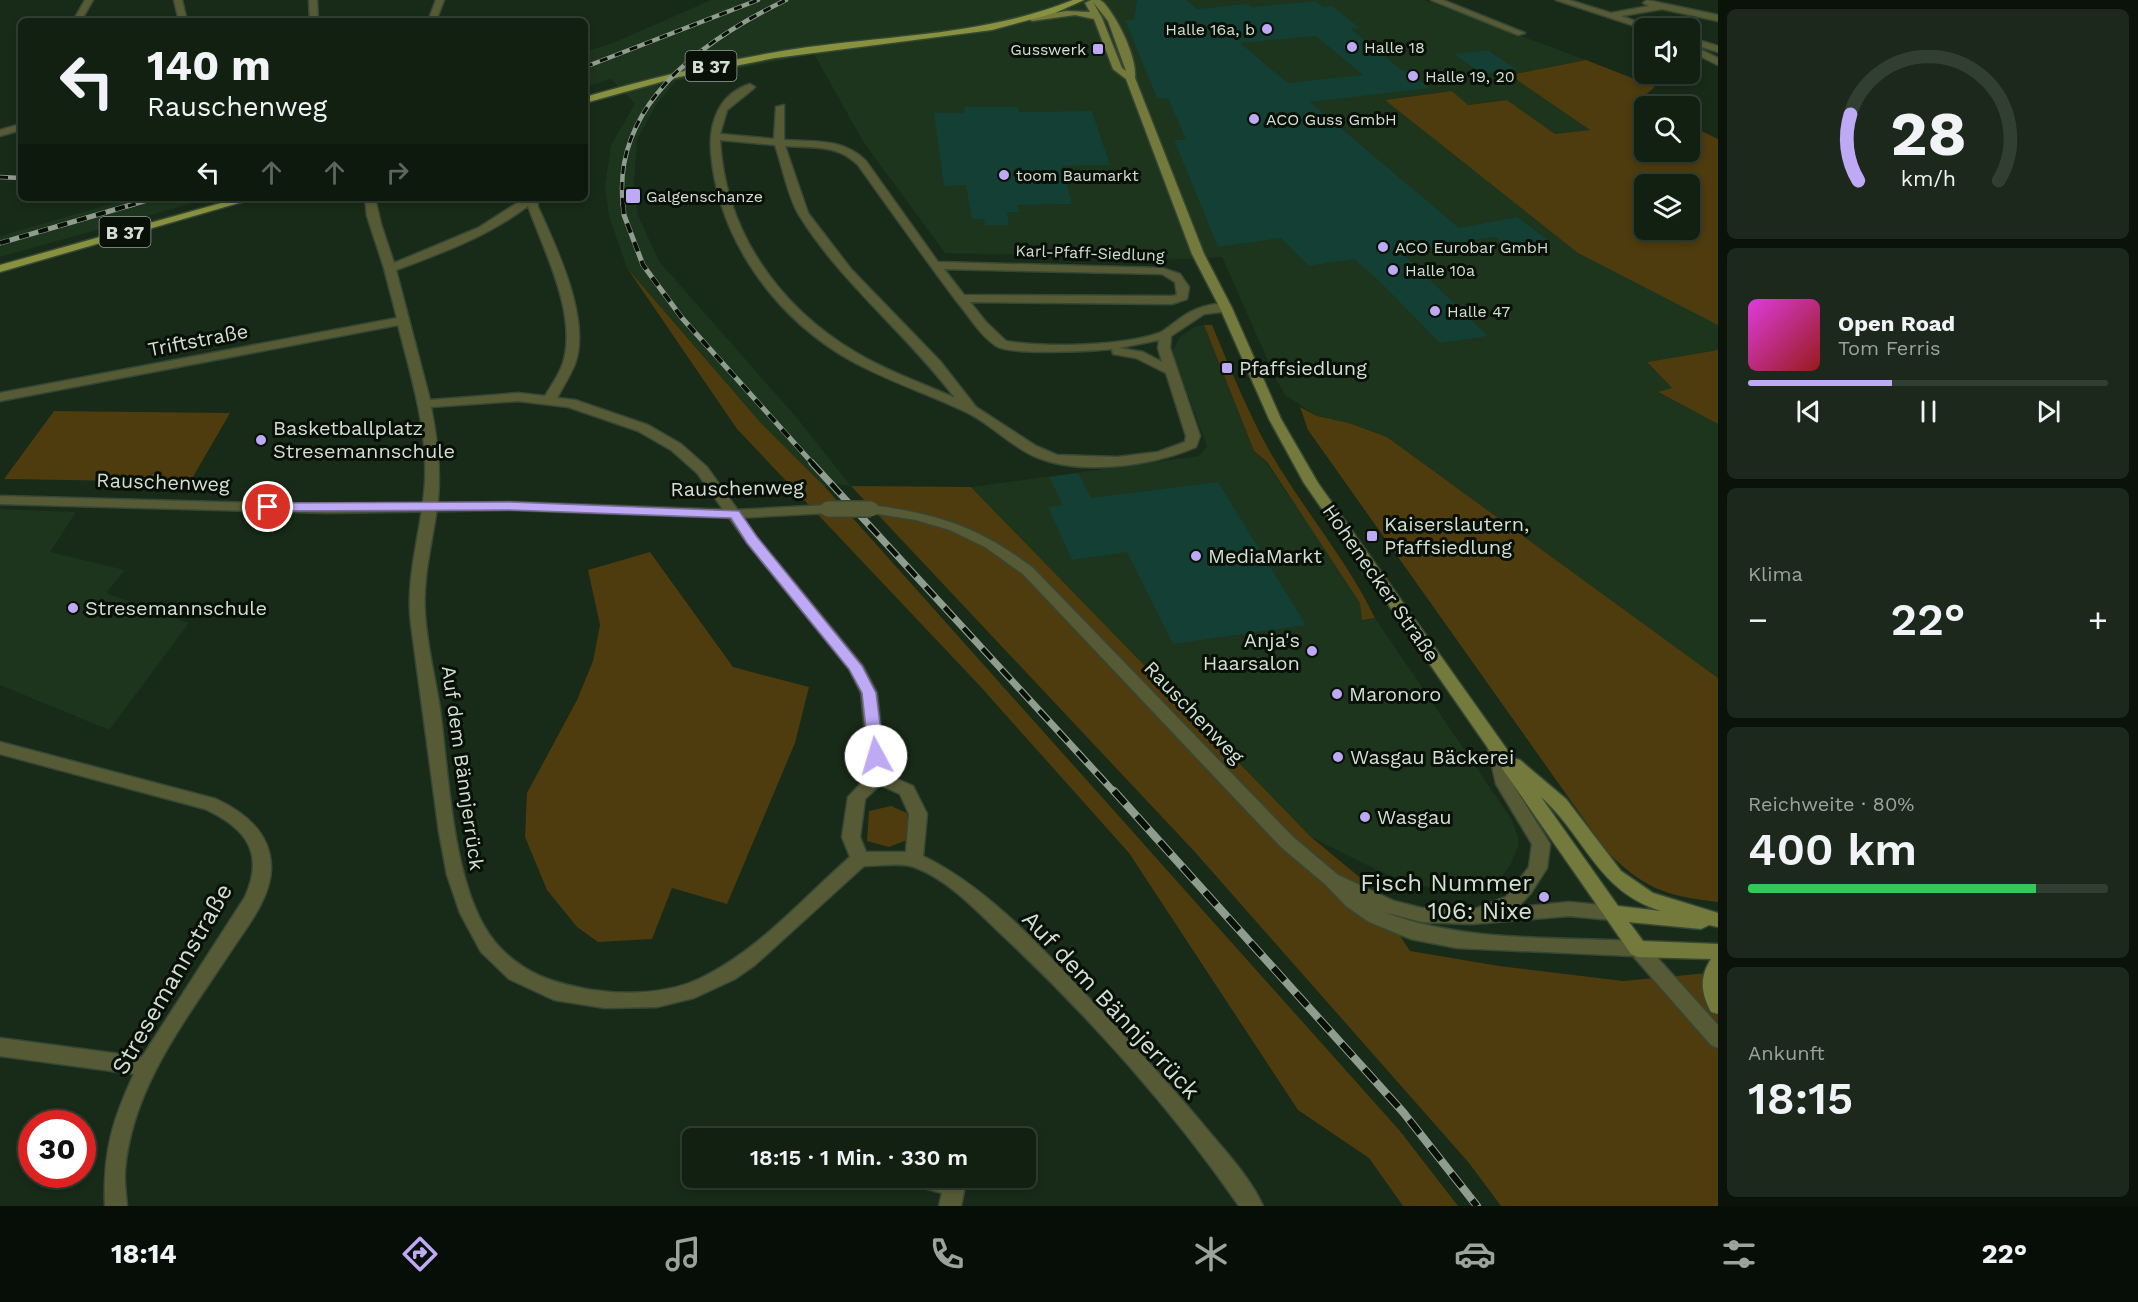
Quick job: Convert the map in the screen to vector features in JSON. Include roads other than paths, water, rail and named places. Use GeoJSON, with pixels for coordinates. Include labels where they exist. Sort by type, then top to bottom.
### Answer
{"type":"FeatureCollection","features":[{"type":"Feature","properties":{"kind":"main road","name":"B 37"},"geometry":{"type":"LineString","coordinates":[[840,46],[887,35],[994,19],[1039,8],[1059,0]]}},
{"type":"Feature","properties":{"kind":"main road","name":"B 37"},"geometry":{"type":"LineString","coordinates":[[588,99],[707,67],[840,46],[976,29],[1032,18],[1080,0]]}},
{"type":"Feature","properties":{"kind":"main road","name":"Hohenecker Straße"},"geometry":{"type":"LineString","coordinates":[[1088,0],[1098,18],[1118,69],[1130,78]]}},
{"type":"Feature","properties":{"kind":"main road","name":"Hohenecker Straße"},"geometry":{"type":"LineString","coordinates":[[1095,0],[1103,5],[1111,18]]}},
{"type":"Feature","properties":{"kind":"main road","name":"Hohenecker Straße"},"geometry":{"type":"LineString","coordinates":[[1107,0],[1111,18],[1131,69],[1130,78],[1198,255],[1226,308],[1275,419],[1311,483],[1638,949]]}},
{"type":"Feature","properties":{"kind":"main road"},"geometry":{"type":"LineString","coordinates":[[1032,18],[1054,17],[1071,12],[1090,13],[1098,18]]}},
{"type":"Feature","properties":{"kind":"main road","name":"B 37"},"geometry":{"type":"LineString","coordinates":[[0,269],[240,201]]}},
{"type":"Feature","properties":{"kind":"main road"},"geometry":{"type":"LineString","coordinates":[[1496,748],[1560,804],[1615,876],[1647,899],[1718,921]]}},
{"type":"Feature","properties":{"kind":"main road"},"geometry":{"type":"LineString","coordinates":[[1612,913],[1718,921]]}},
{"type":"Feature","properties":{"kind":"main road"},"geometry":{"type":"LineString","coordinates":[[1638,949],[1718,952]]}},
{"type":"Feature","properties":{"kind":"main road"},"geometry":{"type":"LineString","coordinates":[[1718,964],[1712,973],[1711,988],[1718,1006]]}},
{"type":"Feature","properties":{"kind":"street"},"geometry":{"type":"LineString","coordinates":[[79,18],[89,0]]}},
{"type":"Feature","properties":{"kind":"street"},"geometry":{"type":"LineString","coordinates":[[178,0],[182,18]]}},
{"type":"Feature","properties":{"kind":"street"},"geometry":{"type":"LineString","coordinates":[[313,0],[314,18]]}},
{"type":"Feature","properties":{"kind":"street"},"geometry":{"type":"LineString","coordinates":[[433,18],[440,0]]}},
{"type":"Feature","properties":{"kind":"street"},"geometry":{"type":"LineString","coordinates":[[1435,0],[1521,33]]}},
{"type":"Feature","properties":{"kind":"street"},"geometry":{"type":"LineString","coordinates":[[1560,0],[1634,23]]}},
{"type":"Feature","properties":{"kind":"street"},"geometry":{"type":"LineString","coordinates":[[1647,3],[1718,18]]}},
{"type":"Feature","properties":{"kind":"street"},"geometry":{"type":"LineString","coordinates":[[1609,15],[1663,6]]}},
{"type":"Feature","properties":{"kind":"street"},"geometry":{"type":"LineString","coordinates":[[1700,43],[1718,49]]}},
{"type":"Feature","properties":{"kind":"street"},"geometry":{"type":"LineString","coordinates":[[1700,53],[1718,62]]}},
{"type":"Feature","properties":{"kind":"street"},"geometry":{"type":"LineString","coordinates":[[750,87],[726,102],[720,112],[716,137],[718,175],[726,208],[745,250],[775,292],[827,340],[853,356],[900,380],[970,408],[1030,448],[1062,461],[1081,464],[1159,456],[1179,452],[1191,444],[1193,436],[1164,348],[1165,335]]}},
{"type":"Feature","properties":{"kind":"street"},"geometry":{"type":"LineString","coordinates":[[781,107],[779,142],[803,213],[847,271],[936,364],[970,408]]}},
{"type":"Feature","properties":{"kind":"street"},"geometry":{"type":"LineString","coordinates":[[0,133],[18,128]]}},
{"type":"Feature","properties":{"kind":"street"},"geometry":{"type":"LineString","coordinates":[[716,137],[837,147],[850,151],[862,163],[982,326],[1002,344],[1100,348],[1135,344],[1165,335],[1195,312],[1209,307],[1226,308]]}},
{"type":"Feature","properties":{"kind":"street","name":"Auf dem Bännjerrück"},"geometry":{"type":"LineString","coordinates":[[371,201],[425,404],[432,462],[431,505],[417,578],[417,615],[451,862],[470,919],[484,941],[506,965],[527,980],[557,992],[590,999],[663,999],[705,986],[769,945],[860,859],[914,859],[944,874],[1043,961],[1155,1083],[1226,1169],[1252,1206]]}},
{"type":"Feature","properties":{"kind":"street"},"geometry":{"type":"LineString","coordinates":[[390,268],[458,241],[520,208],[528,201]]}},
{"type":"Feature","properties":{"kind":"street"},"geometry":{"type":"LineString","coordinates":[[532,201],[557,272],[571,325],[573,343],[569,363],[549,400]]}},
{"type":"Feature","properties":{"kind":"street","name":"Karl-Pfaff-Siedlung"},"geometry":{"type":"LineString","coordinates":[[935,265],[1162,271],[1174,274],[1180,279],[1184,290],[1182,297],[1172,300],[961,298]]}},
{"type":"Feature","properties":{"kind":"street","name":"Triftstraße"},"geometry":{"type":"LineString","coordinates":[[0,397],[403,320]]}},
{"type":"Feature","properties":{"kind":"street"},"geometry":{"type":"LineString","coordinates":[[1100,348],[1139,355],[1170,370]]}},
{"type":"Feature","properties":{"kind":"street"},"geometry":{"type":"LineString","coordinates":[[425,404],[518,397],[570,403],[632,424],[676,447],[702,470],[752,540],[855,666],[869,693],[878,777]]}},
{"type":"Feature","properties":{"kind":"street","name":"Rauschenweg"},"geometry":{"type":"LineString","coordinates":[[0,500],[328,509],[431,505],[735,514],[872,509],[948,523],[974,533],[1028,571],[1287,842],[1331,879],[1352,901],[1376,917],[1411,931],[1457,940],[1638,949]]}},
{"type":"Feature","properties":{"kind":"street","name":"Stresemannstraße"},"geometry":{"type":"LineString","coordinates":[[0,748],[210,804],[234,814],[251,831],[260,852],[262,872],[255,893],[242,918],[168,1032],[148,1067],[126,1115],[116,1152],[113,1188],[116,1206]]}},
{"type":"Feature","properties":{"kind":"street"},"geometry":{"type":"LineString","coordinates":[[1472,917],[1512,902],[1538,868],[1541,844],[1504,784],[1496,748]]}},
{"type":"Feature","properties":{"kind":"street"},"geometry":{"type":"LineString","coordinates":[[860,859],[851,837],[857,797],[878,777]]}},
{"type":"Feature","properties":{"kind":"street"},"geometry":{"type":"LineString","coordinates":[[878,777],[907,790],[918,814],[914,859]]}},
{"type":"Feature","properties":{"kind":"street","name":"Rauschenweg"},"geometry":{"type":"LineString","coordinates":[[1331,879],[1390,907],[1422,915],[1472,917],[1569,909],[1612,913]]}},
{"type":"Feature","properties":{"kind":"street","name":"Hohenecker Straße"},"geometry":{"type":"LineString","coordinates":[[1638,949],[1718,1039]]}},
{"type":"Feature","properties":{"kind":"street"},"geometry":{"type":"LineString","coordinates":[[0,1047],[148,1067]]}},
{"type":"Feature","properties":{"kind":"street"},"geometry":{"type":"LineString","coordinates":[[950,1206],[954,1188]]}},
{"type":"Feature","properties":{"kind":"railway"},"geometry":{"type":"LineString","coordinates":[[588,66],[758,0]]}},
{"type":"Feature","properties":{"kind":"railway"},"geometry":{"type":"LineString","coordinates":[[623,204],[623,169],[632,136],[648,106],[670,79],[696,55],[725,34],[786,0]]}},
{"type":"Feature","properties":{"kind":"railway"},"geometry":{"type":"LineString","coordinates":[[0,177],[18,178]]}},
{"type":"Feature","properties":{"kind":"railway"},"geometry":{"type":"LineString","coordinates":[[128,206],[145,201]]}},
{"type":"Feature","properties":{"kind":"railway"},"geometry":{"type":"LineString","coordinates":[[0,243],[134,204]]}},
{"type":"Feature","properties":{"kind":"railway"},"geometry":{"type":"LineString","coordinates":[[623,204],[624,215],[643,265],[682,318],[814,465]]}},
{"type":"Feature","properties":{"kind":"railway"},"geometry":{"type":"LineString","coordinates":[[812,463],[1115,793]]}},
{"type":"Feature","properties":{"kind":"railway"},"geometry":{"type":"LineString","coordinates":[[1114,791],[1403,1112],[1477,1206]]}},
{"type":"Feature","properties":{"kind":"place","name":"Halle 16a, b"},"geometry":{"type":"Point","coordinates":[1267,29]}},
{"type":"Feature","properties":{"kind":"place","name":"Halle 18"},"geometry":{"type":"Point","coordinates":[1352,47]}},
{"type":"Feature","properties":{"kind":"place","name":"Gusswerk"},"geometry":{"type":"Point","coordinates":[1098,49]}},
{"type":"Feature","properties":{"kind":"place","name":"Halle 19, 20"},"geometry":{"type":"Point","coordinates":[1413,76]}},
{"type":"Feature","properties":{"kind":"place","name":"ACO Guss GmbH"},"geometry":{"type":"Point","coordinates":[1254,119]}},
{"type":"Feature","properties":{"kind":"place","name":"toom Baumarkt"},"geometry":{"type":"Point","coordinates":[1004,175]}},
{"type":"Feature","properties":{"kind":"place","name":"Galgenschanze"},"geometry":{"type":"Point","coordinates":[633,196]}},
{"type":"Feature","properties":{"kind":"place","name":"ACO Eurobar GmbH"},"geometry":{"type":"Point","coordinates":[1383,247]}},
{"type":"Feature","properties":{"kind":"place","name":"Halle 10a"},"geometry":{"type":"Point","coordinates":[1393,270]}},
{"type":"Feature","properties":{"kind":"place","name":"Halle 47"},"geometry":{"type":"Point","coordinates":[1435,311]}},
{"type":"Feature","properties":{"kind":"place","name":"Pfaffsiedlung"},"geometry":{"type":"Point","coordinates":[1227,368]}},
{"type":"Feature","properties":{"kind":"place","name":"Basketballplatz Stresemannschule"},"geometry":{"type":"Point","coordinates":[261,440]}},
{"type":"Feature","properties":{"kind":"place","name":"Kaiserslautern, Pfaffsiedlung"},"geometry":{"type":"Point","coordinates":[1372,536]}},
{"type":"Feature","properties":{"kind":"place","name":"MediaMarkt"},"geometry":{"type":"Point","coordinates":[1196,556]}},
{"type":"Feature","properties":{"kind":"place","name":"Stresemannschule"},"geometry":{"type":"Point","coordinates":[73,608]}},
{"type":"Feature","properties":{"kind":"place","name":"Anja's Haarsalon"},"geometry":{"type":"Point","coordinates":[1312,651]}},
{"type":"Feature","properties":{"kind":"place","name":"Maronoro"},"geometry":{"type":"Point","coordinates":[1337,694]}},
{"type":"Feature","properties":{"kind":"place","name":"Wasgau Bäckerei"},"geometry":{"type":"Point","coordinates":[1338,757]}},
{"type":"Feature","properties":{"kind":"place","name":"Wasgau"},"geometry":{"type":"Point","coordinates":[1365,817]}},
{"type":"Feature","properties":{"kind":"place","name":"Fisch Nummer 106: Nixe"},"geometry":{"type":"Point","coordinates":[1544,897]}}]}
